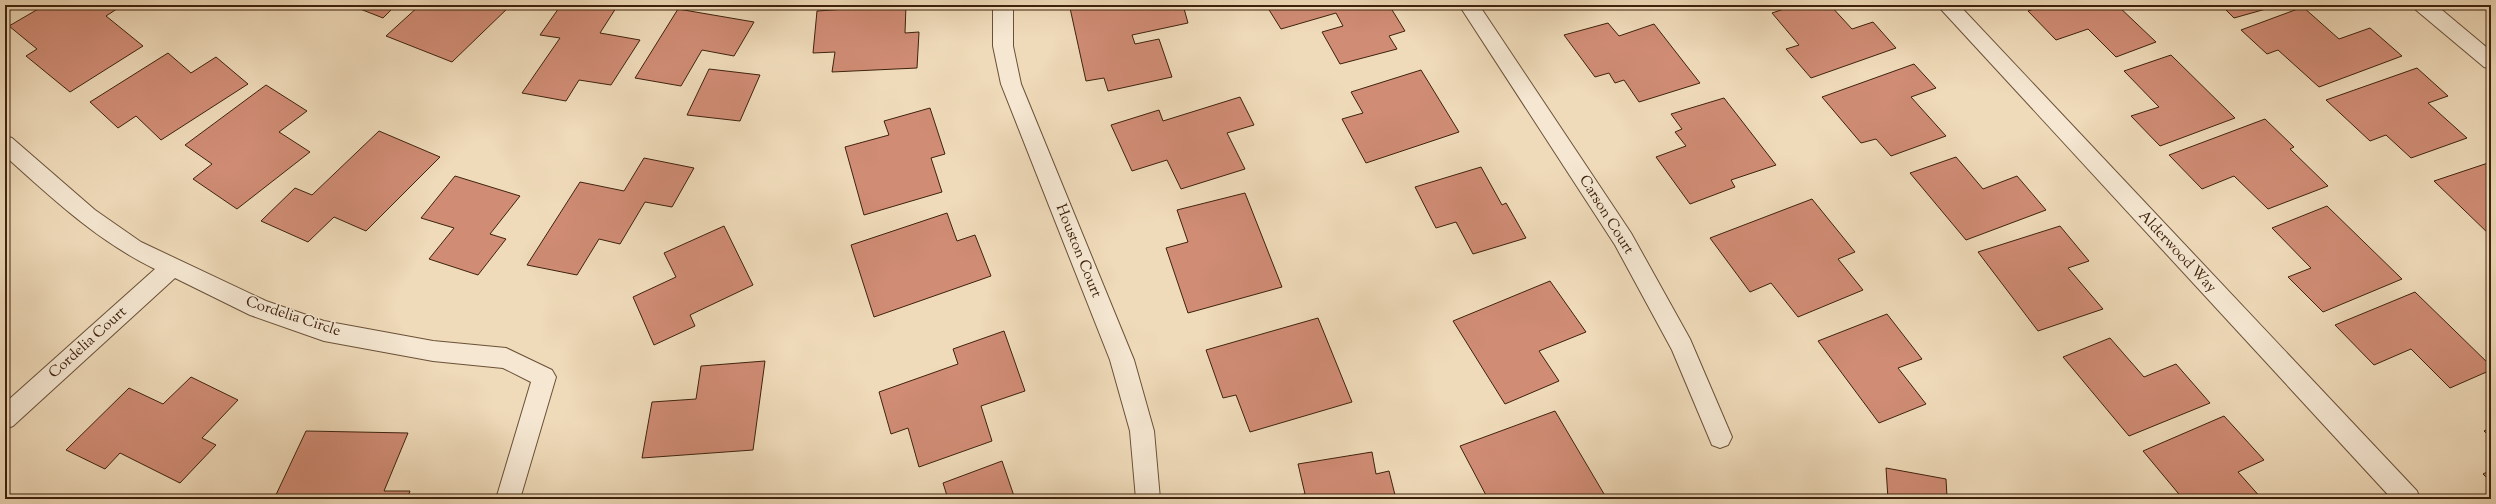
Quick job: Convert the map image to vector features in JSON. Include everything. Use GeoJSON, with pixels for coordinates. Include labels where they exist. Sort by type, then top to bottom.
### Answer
{"type":"FeatureCollection","features":[{"type":"Feature","properties":{"kind":"street","name":"Houston Court"},"geometry":{"type":"LineString","coordinates":[[1003,5],[1003,46],[1012,84],[1122,360],[1142,431],[1148,499]]}},
{"type":"Feature","properties":{"kind":"street","name":"Carson Court"},"geometry":{"type":"LineString","coordinates":[[1469,5],[1623,239],[1682,346],[1720,437]]}},
{"type":"Feature","properties":{"kind":"street","name":"Alderwood Way"},"geometry":{"type":"LineString","coordinates":[[1946,5],[2408,499]]}},
{"type":"Feature","properties":{"kind":"street"},"geometry":{"type":"LineString","coordinates":[[2423,5],[2491,62]]}},
{"type":"Feature","properties":{"kind":"street","name":"Cordelia Circle"},"geometry":{"type":"LineString","coordinates":[[5,144],[87,216],[133,248],[171,268],[258,308],[324,331],[433,351],[506,358],[544,377],[519,467],[508,499]]}},
{"type":"Feature","properties":{"kind":"street","name":"Cordelia Court"},"geometry":{"type":"LineString","coordinates":[[5,418],[171,268]]}},
{"type":"Feature","properties":{"kind":"building"},"geometry":{"type":"Polygon","coordinates":[[[45,5],[123,5],[106,16],[143,46],[70,92],[26,56],[37,49],[9,26],[45,5]]]}},
{"type":"Feature","properties":{"kind":"building"},"geometry":{"type":"Polygon","coordinates":[[[350,5],[396,5],[383,18],[350,5]]]}},
{"type":"Feature","properties":{"kind":"building"},"geometry":{"type":"Polygon","coordinates":[[[420,5],[511,5],[452,62],[386,36],[420,5]]]}},
{"type":"Feature","properties":{"kind":"building"},"geometry":{"type":"Polygon","coordinates":[[[561,5],[595,5],[616,8],[600,33],[640,40],[611,85],[579,80],[566,101],[522,93],[560,38],[540,35],[561,5]]]}},
{"type":"Feature","properties":{"kind":"building"},"geometry":{"type":"Polygon","coordinates":[[[906,5],[905,33],[919,32],[917,68],[832,72],[835,52],[813,53],[817,11],[906,5]]]}},
{"type":"Feature","properties":{"kind":"building"},"geometry":{"type":"Polygon","coordinates":[[[1084,5],[1183,5],[1188,23],[1132,35],[1135,44],[1159,39],[1172,77],[1108,91],[1104,78],[1086,81],[1070,8],[1084,5]]]}},
{"type":"Feature","properties":{"kind":"building"},"geometry":{"type":"Polygon","coordinates":[[[1266,5],[1389,5],[1405,31],[1389,36],[1397,49],[1340,64],[1322,32],[1343,26],[1336,13],[1281,29],[1266,5]]]}},
{"type":"Feature","properties":{"kind":"building"},"geometry":{"type":"Polygon","coordinates":[[[1796,5],[1830,5],[1852,29],[1873,22],[1896,48],[1811,78],[1786,49],[1799,45],[1772,13],[1796,5]]]}},
{"type":"Feature","properties":{"kind":"building"},"geometry":{"type":"Polygon","coordinates":[[[2046,5],[2117,5],[2156,42],[2116,57],[2088,29],[2056,40],[2028,11],[2046,5]]]}},
{"type":"Feature","properties":{"kind":"building"},"geometry":{"type":"Polygon","coordinates":[[[2221,5],[2280,5],[2234,18],[2221,5]]]}},
{"type":"Feature","properties":{"kind":"building"},"geometry":{"type":"Polygon","coordinates":[[[2303,7],[2339,39],[2370,28],[2402,56],[2319,87],[2278,50],[2267,54],[2241,30],[2303,7]]]}},
{"type":"Feature","properties":{"kind":"building"},"geometry":{"type":"Polygon","coordinates":[[[678,9],[754,22],[734,56],[702,50],[681,86],[635,78],[678,9]]]}},
{"type":"Feature","properties":{"kind":"building"},"geometry":{"type":"Polygon","coordinates":[[[1608,23],[1619,36],[1654,24],[1700,83],[1639,102],[1624,80],[1615,83],[1609,73],[1595,77],[1564,35],[1608,23]]]}},
{"type":"Feature","properties":{"kind":"building"},"geometry":{"type":"Polygon","coordinates":[[[168,53],[191,73],[216,57],[248,84],[161,140],[136,116],[118,128],[90,102],[168,53]]]}},
{"type":"Feature","properties":{"kind":"building"},"geometry":{"type":"Polygon","coordinates":[[[2171,55],[2235,118],[2160,146],[2131,116],[2159,107],[2124,71],[2171,55]]]}},
{"type":"Feature","properties":{"kind":"building"},"geometry":{"type":"Polygon","coordinates":[[[1914,64],[1936,88],[1911,97],[1946,136],[1891,156],[1876,139],[1861,143],[1822,97],[1914,64]]]}},
{"type":"Feature","properties":{"kind":"building"},"geometry":{"type":"Polygon","coordinates":[[[2417,68],[2448,96],[2428,103],[2467,138],[2411,158],[2386,135],[2370,141],[2326,100],[2417,68]]]}},
{"type":"Feature","properties":{"kind":"building"},"geometry":{"type":"Polygon","coordinates":[[[709,69],[760,75],[740,121],[687,115],[709,69]]]}},
{"type":"Feature","properties":{"kind":"building"},"geometry":{"type":"Polygon","coordinates":[[[1421,70],[1459,132],[1366,163],[1342,119],[1363,113],[1351,92],[1421,70]]]}},
{"type":"Feature","properties":{"kind":"building"},"geometry":{"type":"Polygon","coordinates":[[[266,85],[307,111],[279,132],[310,152],[237,209],[193,179],[212,164],[185,145],[266,85]]]}},
{"type":"Feature","properties":{"kind":"building"},"geometry":{"type":"Polygon","coordinates":[[[1240,97],[1254,125],[1227,133],[1245,169],[1181,189],[1167,160],[1132,171],[1111,125],[1159,110],[1163,121],[1240,97]]]}},
{"type":"Feature","properties":{"kind":"building"},"geometry":{"type":"Polygon","coordinates":[[[1724,98],[1776,165],[1731,180],[1735,187],[1690,204],[1656,157],[1686,146],[1675,132],[1682,129],[1671,114],[1724,98]]]}},
{"type":"Feature","properties":{"kind":"building"},"geometry":{"type":"Polygon","coordinates":[[[930,108],[945,154],[931,158],[942,192],[864,215],[845,147],[889,135],[884,121],[930,108]]]}},
{"type":"Feature","properties":{"kind":"building"},"geometry":{"type":"Polygon","coordinates":[[[2265,119],[2294,147],[2290,149],[2328,186],[2268,209],[2234,176],[2202,189],[2169,155],[2265,119]]]}},
{"type":"Feature","properties":{"kind":"building"},"geometry":{"type":"Polygon","coordinates":[[[379,131],[440,157],[366,231],[334,217],[308,242],[261,221],[295,188],[312,195],[379,131]]]}},
{"type":"Feature","properties":{"kind":"building"},"geometry":{"type":"Polygon","coordinates":[[[1956,157],[1983,189],[2017,176],[2046,210],[1966,240],[1910,173],[1956,157]]]}},
{"type":"Feature","properties":{"kind":"building"},"geometry":{"type":"Polygon","coordinates":[[[644,158],[694,168],[672,207],[645,202],[620,244],[599,239],[577,275],[527,265],[580,182],[624,191],[644,158]]]}},
{"type":"Feature","properties":{"kind":"building"},"geometry":{"type":"Polygon","coordinates":[[[2491,162],[2491,236],[2434,181],[2491,162]]]}},
{"type":"Feature","properties":{"kind":"building"},"geometry":{"type":"Polygon","coordinates":[[[1481,167],[1502,205],[1506,203],[1526,238],[1473,254],[1456,222],[1436,228],[1415,187],[1481,167]]]}},
{"type":"Feature","properties":{"kind":"building"},"geometry":{"type":"Polygon","coordinates":[[[455,176],[520,196],[490,234],[506,239],[478,275],[429,259],[454,228],[421,218],[455,176]]]}},
{"type":"Feature","properties":{"kind":"building"},"geometry":{"type":"Polygon","coordinates":[[[1245,193],[1282,287],[1188,313],[1166,248],[1188,242],[1177,210],[1245,193]]]}},
{"type":"Feature","properties":{"kind":"building"},"geometry":{"type":"Polygon","coordinates":[[[1812,199],[1855,252],[1838,259],[1863,290],[1798,317],[1771,283],[1750,292],[1710,238],[1812,199]]]}},
{"type":"Feature","properties":{"kind":"building"},"geometry":{"type":"Polygon","coordinates":[[[2327,206],[2402,279],[2323,312],[2288,277],[2311,268],[2272,228],[2327,206]]]}},
{"type":"Feature","properties":{"kind":"building"},"geometry":{"type":"Polygon","coordinates":[[[947,213],[957,241],[975,235],[991,276],[874,317],[851,245],[947,213]]]}},
{"type":"Feature","properties":{"kind":"building"},"geometry":{"type":"Polygon","coordinates":[[[724,226],[753,285],[690,315],[695,326],[654,345],[633,297],[676,277],[664,253],[724,226]]]}},
{"type":"Feature","properties":{"kind":"building"},"geometry":{"type":"Polygon","coordinates":[[[2060,226],[2089,261],[2068,268],[2103,309],[2038,331],[1978,252],[2060,226]]]}},
{"type":"Feature","properties":{"kind":"building"},"geometry":{"type":"Polygon","coordinates":[[[1550,281],[1586,332],[1539,351],[1559,381],[1505,404],[1453,321],[1550,281]]]}},
{"type":"Feature","properties":{"kind":"building"},"geometry":{"type":"Polygon","coordinates":[[[2415,292],[2491,366],[2491,370],[2450,388],[2411,349],[2374,365],[2335,325],[2415,292]]]}},
{"type":"Feature","properties":{"kind":"building"},"geometry":{"type":"Polygon","coordinates":[[[1887,314],[1922,359],[1898,368],[1926,404],[1879,423],[1818,341],[1887,314]]]}},
{"type":"Feature","properties":{"kind":"building"},"geometry":{"type":"Polygon","coordinates":[[[1318,318],[1352,402],[1250,432],[1236,395],[1223,398],[1206,350],[1318,318]]]}},
{"type":"Feature","properties":{"kind":"building"},"geometry":{"type":"Polygon","coordinates":[[[1004,331],[1025,391],[981,406],[992,441],[919,467],[908,428],[891,434],[879,392],[958,364],[953,349],[1004,331]]]}},
{"type":"Feature","properties":{"kind":"building"},"geometry":{"type":"Polygon","coordinates":[[[2110,338],[2144,377],[2176,364],[2210,403],[2129,436],[2063,357],[2110,338]]]}},
{"type":"Feature","properties":{"kind":"building"},"geometry":{"type":"Polygon","coordinates":[[[765,361],[753,450],[642,458],[652,402],[696,399],[701,366],[765,361]]]}},
{"type":"Feature","properties":{"kind":"building"},"geometry":{"type":"Polygon","coordinates":[[[191,377],[238,400],[202,438],[216,445],[180,483],[120,453],[105,469],[66,450],[129,388],[163,404],[191,377]]]}},
{"type":"Feature","properties":{"kind":"building"},"geometry":{"type":"Polygon","coordinates":[[[1555,411],[1607,499],[1488,499],[1460,446],[1555,411]]]}},
{"type":"Feature","properties":{"kind":"building"},"geometry":{"type":"Polygon","coordinates":[[[2224,416],[2264,460],[2238,472],[2262,499],[2183,499],[2143,451],[2224,416]]]}},
{"type":"Feature","properties":{"kind":"building"},"geometry":{"type":"Polygon","coordinates":[[[2491,428],[2491,438],[2484,431],[2491,428]]]}},
{"type":"Feature","properties":{"kind":"building"},"geometry":{"type":"Polygon","coordinates":[[[306,431],[408,433],[384,491],[410,491],[407,499],[274,499],[306,431]]]}},
{"type":"Feature","properties":{"kind":"building"},"geometry":{"type":"Polygon","coordinates":[[[1372,452],[1376,474],[1389,471],[1396,499],[1297,499],[1297,495],[1305,494],[1298,464],[1372,452]]]}},
{"type":"Feature","properties":{"kind":"building"},"geometry":{"type":"Polygon","coordinates":[[[1002,461],[1015,499],[948,499],[943,483],[1002,461]]]}},
{"type":"Feature","properties":{"kind":"building"},"geometry":{"type":"Polygon","coordinates":[[[1886,468],[1946,479],[1947,497],[1960,499],[1888,499],[1886,468]]]}},
{"type":"Feature","properties":{"kind":"building"},"geometry":{"type":"Polygon","coordinates":[[[2491,470],[2491,482],[2483,474],[2491,470]]]}}]}
